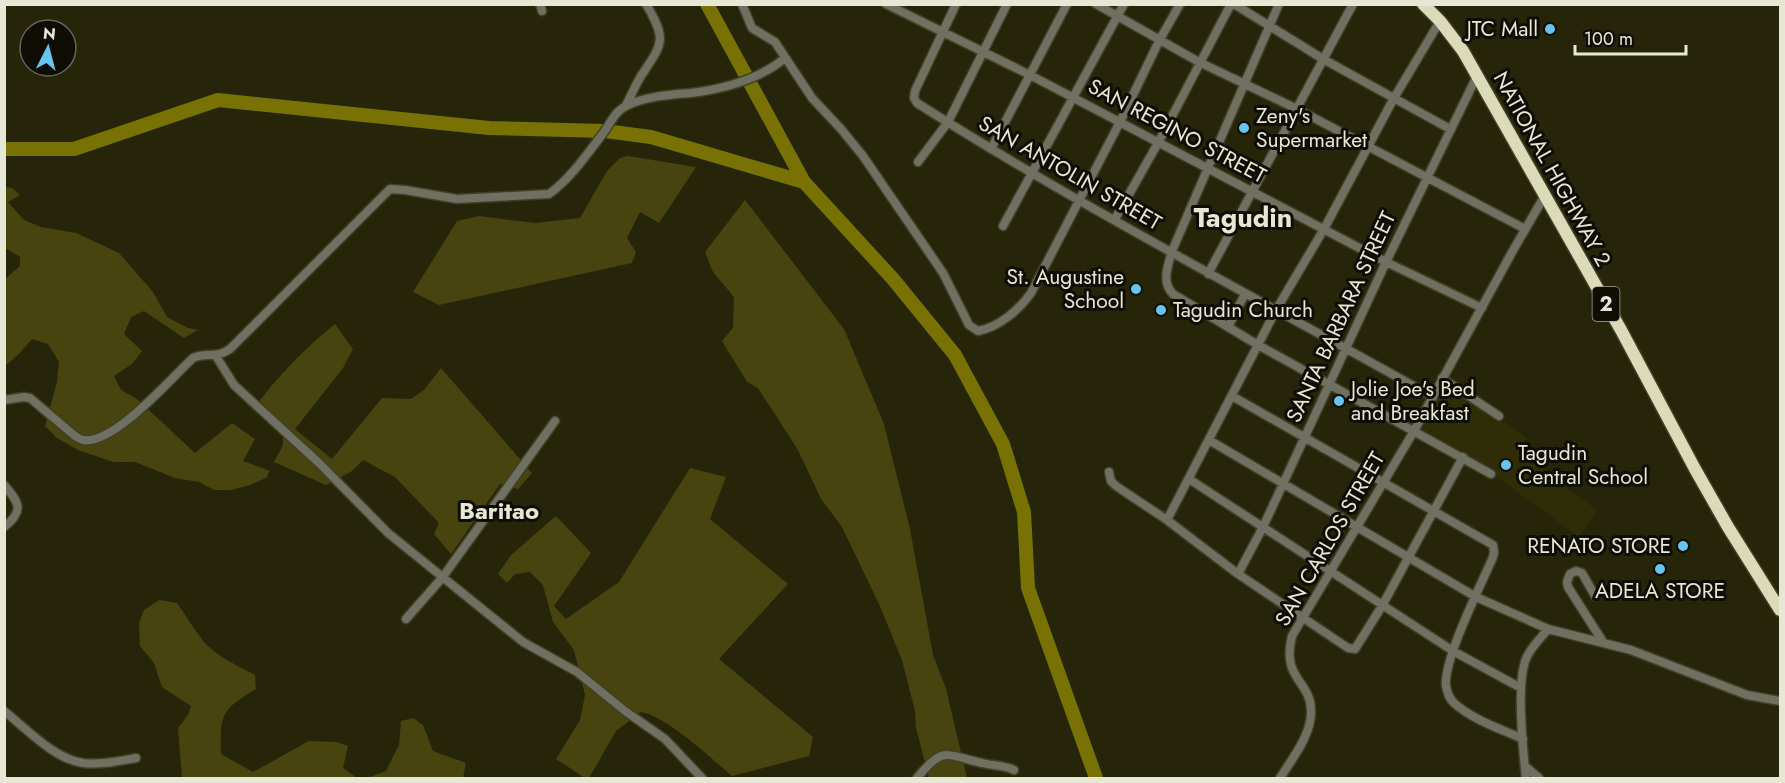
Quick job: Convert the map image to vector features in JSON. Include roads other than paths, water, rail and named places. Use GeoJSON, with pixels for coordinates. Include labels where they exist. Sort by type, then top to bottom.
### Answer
{"type":"FeatureCollection","features":[{"type":"Feature","properties":{"kind":"highway","name":"NATIONAL HIGHWAY 2"},"geometry":{"type":"LineString","coordinates":[[1423,4],[1440,21],[1463,51],[1621,330],[1695,469],[1780,610]]}},
{"type":"Feature","properties":{"kind":"street"},"geometry":{"type":"LineString","coordinates":[[626,105],[660,45],[659,33],[646,4]]}},
{"type":"Feature","properties":{"kind":"street"},"geometry":{"type":"LineString","coordinates":[[742,4],[752,28],[775,42],[812,98],[842,129],[863,156],[943,273],[971,328],[983,330],[1008,316],[1023,304],[1031,293],[1180,4]]}},
{"type":"Feature","properties":{"kind":"street","name":"SAN REGINO STREET"},"geometry":{"type":"LineString","coordinates":[[886,4],[901,8],[1386,262],[1482,308]]}},
{"type":"Feature","properties":{"kind":"street"},"geometry":{"type":"LineString","coordinates":[[944,32],[956,4]]}},
{"type":"Feature","properties":{"kind":"street"},"geometry":{"type":"LineString","coordinates":[[918,162],[948,122],[1007,4]]}},
{"type":"Feature","properties":{"kind":"street"},"geometry":{"type":"LineString","coordinates":[[991,149],[1067,4]]}},
{"type":"Feature","properties":{"kind":"street"},"geometry":{"type":"LineString","coordinates":[[1096,4],[1199,62],[1297,109],[1525,229]]}},
{"type":"Feature","properties":{"kind":"street"},"geometry":{"type":"LineString","coordinates":[[1003,226],[1124,4]]}},
{"type":"Feature","properties":{"kind":"street"},"geometry":{"type":"LineString","coordinates":[[1115,219],[1232,4],[1323,59],[1450,129]]}},
{"type":"Feature","properties":{"kind":"street"},"geometry":{"type":"LineString","coordinates":[[1278,4],[1172,251],[1166,276],[1168,289],[1258,345],[1491,474]]}},
{"type":"Feature","properties":{"kind":"street"},"geometry":{"type":"LineString","coordinates":[[1208,274],[1353,4]]}},
{"type":"Feature","properties":{"kind":"street"},"geometry":{"type":"LineString","coordinates":[[1167,520],[1276,310],[1324,229],[1394,98],[1440,21]]}},
{"type":"Feature","properties":{"kind":"street","name":"SAN ANTOLIN STREET"},"geometry":{"type":"LineString","coordinates":[[944,32],[914,98],[917,103],[991,149],[1172,251],[1208,274],[1433,397]]}},
{"type":"Feature","properties":{"kind":"street"},"geometry":{"type":"LineString","coordinates":[[4,400],[30,398],[75,436],[83,440],[102,436],[124,423],[162,391],[193,358],[224,353],[243,338],[390,189],[457,199],[549,194],[568,176],[605,131],[618,111],[626,105],[645,98],[693,93],[727,85],[770,70],[785,58]]}},
{"type":"Feature","properties":{"kind":"street","name":"SANTA BARBARA STREET"},"geometry":{"type":"LineString","coordinates":[[1238,574],[1263,527],[1386,262],[1477,76]]}},
{"type":"Feature","properties":{"kind":"street","name":"SAN CARLOS STREET"},"geometry":{"type":"LineString","coordinates":[[1280,778],[1311,721],[1312,709],[1309,698],[1292,671],[1289,657],[1292,636],[1414,431],[1544,197]]}},
{"type":"Feature","properties":{"kind":"street"},"geometry":{"type":"LineString","coordinates":[[1228,327],[1245,294]]}},
{"type":"Feature","properties":{"kind":"street"},"geometry":{"type":"LineString","coordinates":[[216,356],[234,386],[319,463],[388,533],[523,642],[577,672],[625,711],[665,739],[702,778]]}},
{"type":"Feature","properties":{"kind":"street"},"geometry":{"type":"LineString","coordinates":[[1442,378],[1499,416]]}},
{"type":"Feature","properties":{"kind":"street"},"geometry":{"type":"LineString","coordinates":[[1232,396],[1489,542],[1494,548],[1493,557],[1453,651],[1446,677],[1446,687],[1454,702],[1475,716],[1523,739]]}},
{"type":"Feature","properties":{"kind":"street"},"geometry":{"type":"LineString","coordinates":[[406,619],[442,578],[555,422]]}},
{"type":"Feature","properties":{"kind":"street"},"geometry":{"type":"LineString","coordinates":[[1209,440],[1476,597],[1548,628],[1631,650],[1747,694],[1780,701]]}},
{"type":"Feature","properties":{"kind":"street"},"geometry":{"type":"LineString","coordinates":[[1109,472],[1116,486],[1167,520],[1238,574],[1348,648],[1355,649],[1382,606],[1463,457]]}},
{"type":"Feature","properties":{"kind":"street"},"geometry":{"type":"LineString","coordinates":[[1189,479],[1453,651],[1521,688]]}},
{"type":"Feature","properties":{"kind":"street"},"geometry":{"type":"LineString","coordinates":[[4,484],[15,498],[18,507],[16,517],[4,527]]}},
{"type":"Feature","properties":{"kind":"street"},"geometry":{"type":"LineString","coordinates":[[1595,596],[1582,573],[1576,571],[1570,574],[1568,587],[1603,642]]}},
{"type":"Feature","properties":{"kind":"street"},"geometry":{"type":"LineString","coordinates":[[1526,778],[1521,688],[1527,656],[1548,628]]}},
{"type":"Feature","properties":{"kind":"street"},"geometry":{"type":"LineString","coordinates":[[4,711],[44,745],[81,763],[136,758]]}},
{"type":"Feature","properties":{"kind":"street"},"geometry":{"type":"LineString","coordinates":[[917,778],[936,758],[945,754],[1014,770]]}},
{"type":"Feature","properties":{"kind":"street"},"geometry":{"type":"LineString","coordinates":[[1525,766],[1539,778]]}},
{"type":"Feature","properties":{"kind":"waterway"},"geometry":{"type":"LineString","coordinates":[[707,4],[804,182],[893,279],[955,355],[1003,444],[1024,512],[1028,588],[1096,778]]}},
{"type":"Feature","properties":{"kind":"waterway"},"geometry":{"type":"LineString","coordinates":[[4,149],[74,149],[218,100],[489,128],[605,131],[651,137],[804,182]]}},
{"type":"Feature","properties":{"kind":"place","name":"JTC Mall"},"geometry":{"type":"Point","coordinates":[1550,29]}},
{"type":"Feature","properties":{"kind":"place","name":"Zeny's Supermarket"},"geometry":{"type":"Point","coordinates":[1244,128]}},
{"type":"Feature","properties":{"kind":"place","name":"St. Augustine School"},"geometry":{"type":"Point","coordinates":[1136,289]}},
{"type":"Feature","properties":{"kind":"place","name":"Tagudin Church"},"geometry":{"type":"Point","coordinates":[1161,310]}},
{"type":"Feature","properties":{"kind":"place","name":"Jolie Joe's Bed and Breakfast"},"geometry":{"type":"Point","coordinates":[1339,401]}},
{"type":"Feature","properties":{"kind":"place","name":"Tagudin Central School"},"geometry":{"type":"Point","coordinates":[1506,465]}},
{"type":"Feature","properties":{"kind":"place","name":"RENATO STORE"},"geometry":{"type":"Point","coordinates":[1683,546]}},
{"type":"Feature","properties":{"kind":"place","name":"ADELA STORE"},"geometry":{"type":"Point","coordinates":[1660,569]}},
{"type":"Feature","properties":{"kind":"district","name":"Tagudin"},"geometry":{"type":"Point","coordinates":[1243,218]}},
{"type":"Feature","properties":{"kind":"district","name":"Baritao"},"geometry":{"type":"Point","coordinates":[499,511]}}]}
